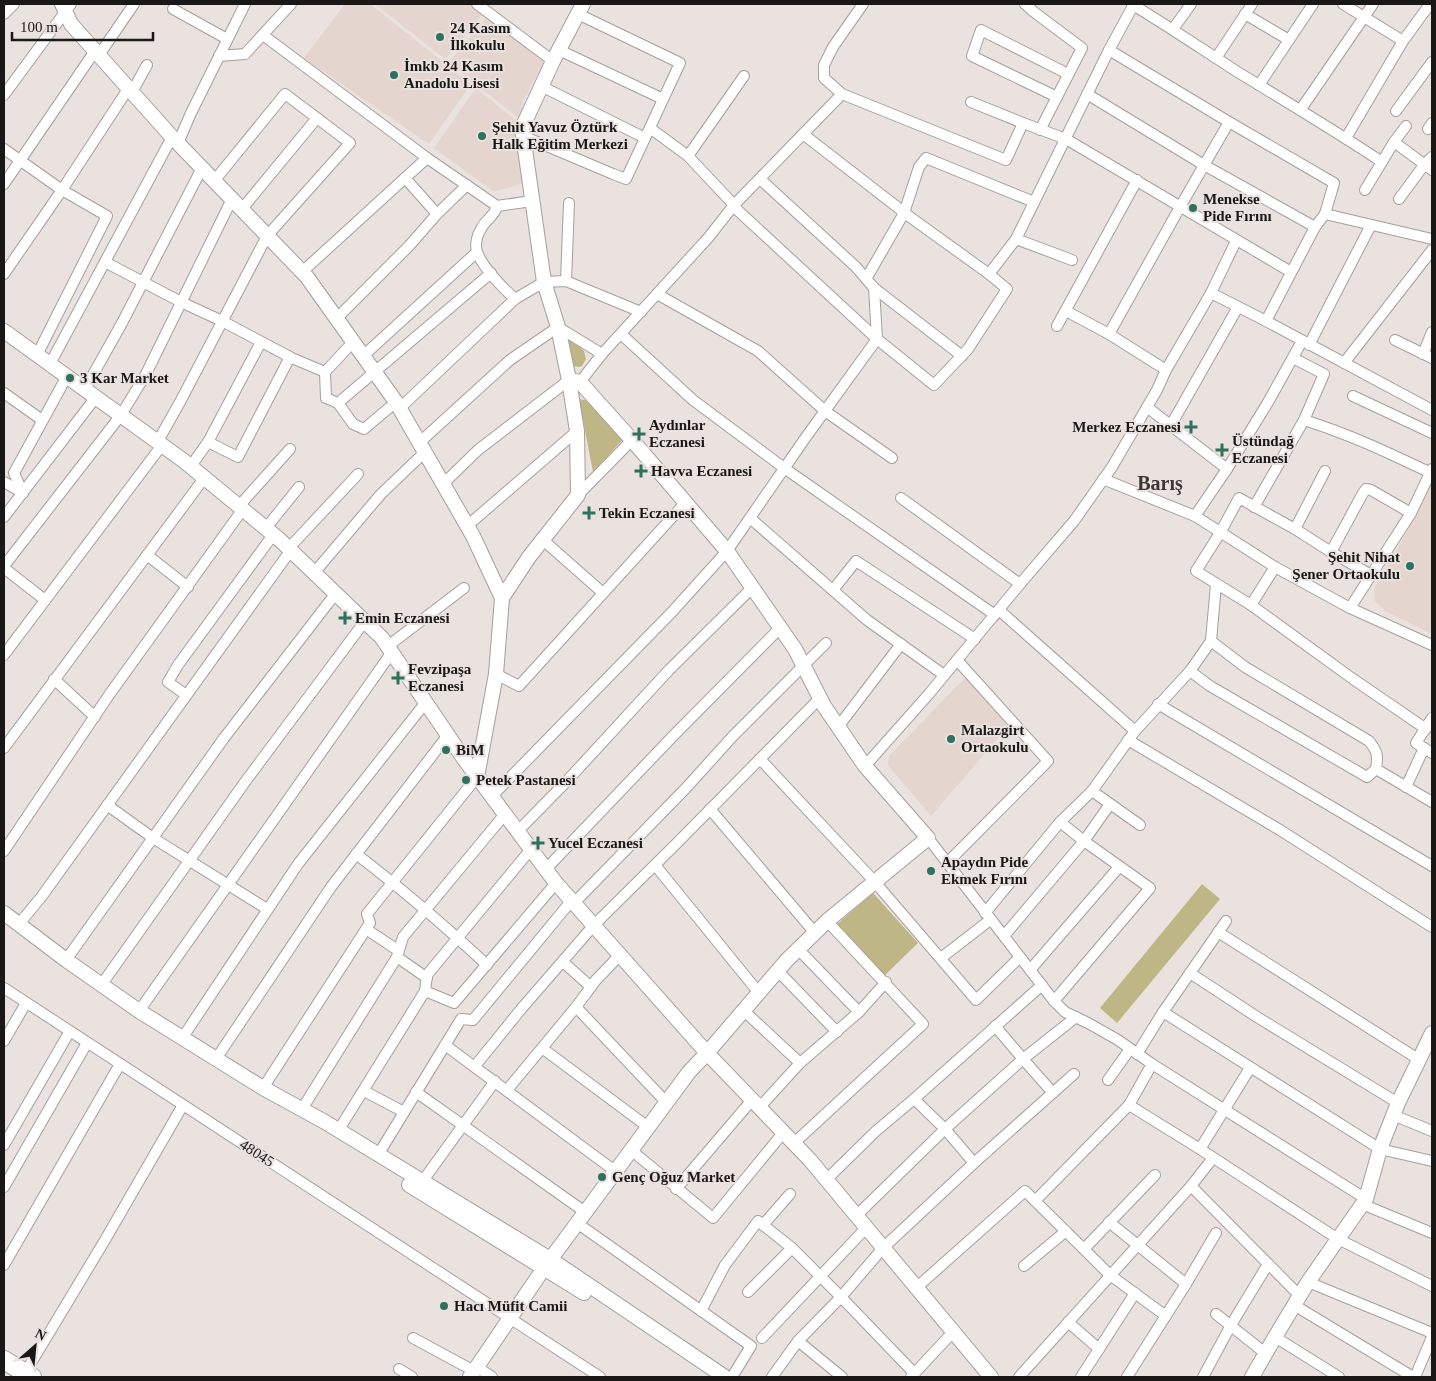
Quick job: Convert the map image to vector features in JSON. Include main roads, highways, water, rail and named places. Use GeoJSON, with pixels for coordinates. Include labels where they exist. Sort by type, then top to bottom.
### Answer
{"type":"FeatureCollection","features":[{"type":"Feature","properties":{"kind":"highway"},"geometry":{"type":"LineString","coordinates":[[4,1360],[28,1375]]}},
{"type":"Feature","properties":{"kind":"main road"},"geometry":{"type":"LineString","coordinates":[[66,6],[71,24],[175,140],[302,272],[398,405],[483,555],[502,598],[496,674],[477,777]]}},
{"type":"Feature","properties":{"kind":"main road"},"geometry":{"type":"LineString","coordinates":[[502,598],[529,557],[578,496],[574,381],[544,282],[522,128],[580,9]]}},
{"type":"Feature","properties":{"kind":"main road"},"geometry":{"type":"LineString","coordinates":[[4,332],[191,466],[290,549],[382,638],[477,777],[556,883],[707,1053],[826,1180],[953,1332],[985,1375]]}},
{"type":"Feature","properties":{"kind":"main road"},"geometry":{"type":"LineString","coordinates":[[474,1372],[547,1263],[689,1072],[777,970],[798,949],[827,921],[928,838],[865,766],[820,698],[795,649],[727,551],[632,440],[574,381]]}},
{"type":"Feature","properties":{"kind":"main road"},"geometry":{"type":"LineString","coordinates":[[4,913],[66,960]]}},
{"type":"Feature","properties":{"kind":"main road"},"geometry":{"type":"LineString","coordinates":[[4,924],[66,960],[139,1011],[216,1059],[422,1182],[725,1377]]}},
{"type":"Feature","properties":{"kind":"main road"},"geometry":{"type":"LineString","coordinates":[[1252,1377],[1308,1282],[1364,1201],[1380,1149],[1396,1109],[1418,1059],[1430,1041]]}},
{"type":"Feature","properties":{"kind":"main road"},"geometry":{"type":"LineString","coordinates":[[263,1088],[281,1106],[547,1263],[713,1377]]}},
{"type":"Feature","properties":{"kind":"place","name":"24 Kasım İlkokulu"},"geometry":{"type":"Point","coordinates":[440,37]}},
{"type":"Feature","properties":{"kind":"place","name":"İmkb 24 Kasım Anadolu Lisesi"},"geometry":{"type":"Point","coordinates":[394,75]}},
{"type":"Feature","properties":{"kind":"place","name":"Şehit Yavuz Öztürk Halk Eğitim Merkezi"},"geometry":{"type":"Point","coordinates":[482,136]}},
{"type":"Feature","properties":{"kind":"place","name":"Menekse Pide Fırını"},"geometry":{"type":"Point","coordinates":[1193,208]}},
{"type":"Feature","properties":{"kind":"place","name":"3 Kar Market"},"geometry":{"type":"Point","coordinates":[70,378]}},
{"type":"Feature","properties":{"kind":"place","name":"Merkez Eczanesi"},"geometry":{"type":"Point","coordinates":[1191,427]}},
{"type":"Feature","properties":{"kind":"place","name":"Aydınlar Eczanesi"},"geometry":{"type":"Point","coordinates":[639,434]}},
{"type":"Feature","properties":{"kind":"place","name":"Üstündağ Eczanesi"},"geometry":{"type":"Point","coordinates":[1222,450]}},
{"type":"Feature","properties":{"kind":"place","name":"Havva Eczanesi"},"geometry":{"type":"Point","coordinates":[641,471]}},
{"type":"Feature","properties":{"kind":"place","name":"Tekin Eczanesi"},"geometry":{"type":"Point","coordinates":[589,513]}},
{"type":"Feature","properties":{"kind":"place","name":"Şehit Nihat Şener Ortaokulu"},"geometry":{"type":"Point","coordinates":[1410,566]}},
{"type":"Feature","properties":{"kind":"place","name":"Emin Eczanesi"},"geometry":{"type":"Point","coordinates":[345,618]}},
{"type":"Feature","properties":{"kind":"place","name":"Fevzipaşa Eczanesi"},"geometry":{"type":"Point","coordinates":[398,678]}},
{"type":"Feature","properties":{"kind":"place","name":"Malazgirt Ortaokulu"},"geometry":{"type":"Point","coordinates":[951,739]}},
{"type":"Feature","properties":{"kind":"place","name":"BiM"},"geometry":{"type":"Point","coordinates":[446,750]}},
{"type":"Feature","properties":{"kind":"place","name":"Petek Pastanesi"},"geometry":{"type":"Point","coordinates":[466,780]}},
{"type":"Feature","properties":{"kind":"place","name":"Yucel Eczanesi"},"geometry":{"type":"Point","coordinates":[538,843]}},
{"type":"Feature","properties":{"kind":"place","name":"Apaydın Pide Ekmek Fırını"},"geometry":{"type":"Point","coordinates":[931,871]}},
{"type":"Feature","properties":{"kind":"place","name":"Genç Oğuz Market"},"geometry":{"type":"Point","coordinates":[602,1177]}},
{"type":"Feature","properties":{"kind":"place","name":"Hacı Müfit Camii"},"geometry":{"type":"Point","coordinates":[444,1306]}},
{"type":"Feature","properties":{"kind":"district","name":"Barış"},"geometry":{"type":"Point","coordinates":[1160,483]}}]}
